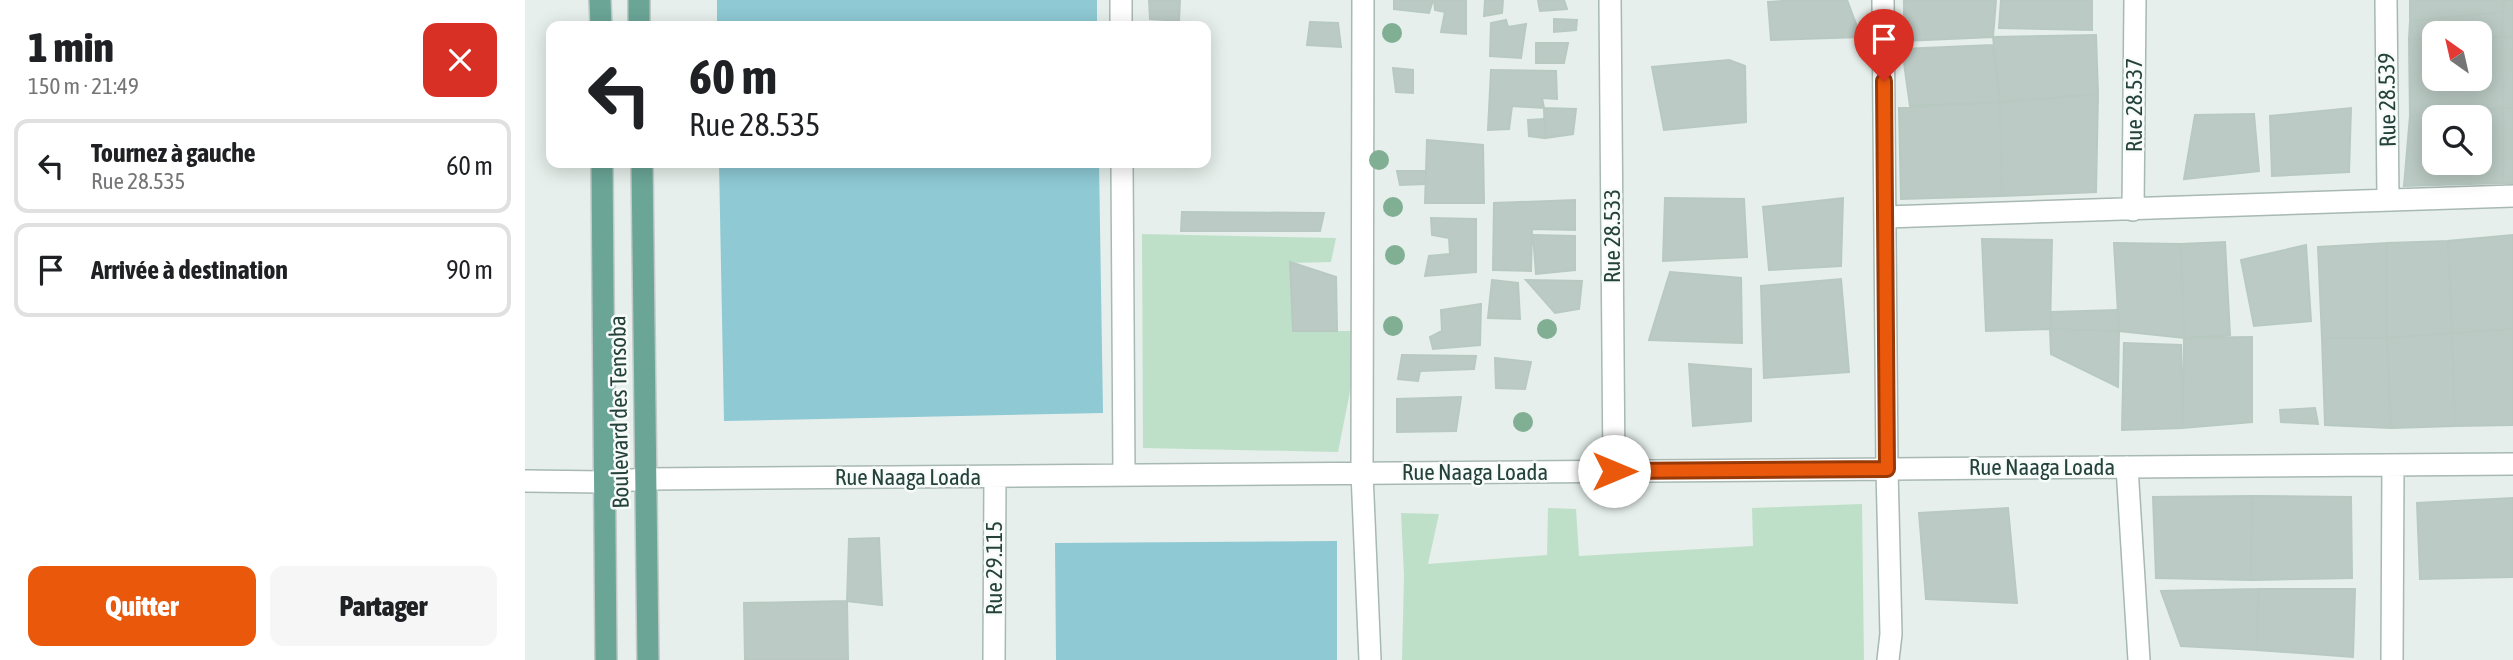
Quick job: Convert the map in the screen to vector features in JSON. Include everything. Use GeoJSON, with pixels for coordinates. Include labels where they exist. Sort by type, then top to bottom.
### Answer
{"type":"FeatureCollection","features":[{"type":"Feature","properties":{"kind":"main road"},"geometry":{"type":"LineString","coordinates":[[600,0],[601,21]]}},
{"type":"Feature","properties":{"kind":"main road"},"geometry":{"type":"LineString","coordinates":[[639,0],[639,21]]}},
{"type":"Feature","properties":{"kind":"main road","name":"Boulevard des Tensoba"},"geometry":{"type":"LineString","coordinates":[[602,168],[606,660]]}},
{"type":"Feature","properties":{"kind":"main road","name":"Boulevard des Tensoba"},"geometry":{"type":"LineString","coordinates":[[642,168],[648,660]]}},
{"type":"Feature","properties":{"kind":"street"},"geometry":{"type":"LineString","coordinates":[[1121,0],[1121,21]]}},
{"type":"Feature","properties":{"kind":"street"},"geometry":{"type":"LineString","coordinates":[[1363,0],[1362,473],[1370,660]]}},
{"type":"Feature","properties":{"kind":"street","name":"Rue 28.533"},"geometry":{"type":"LineString","coordinates":[[1610,0],[1614,471]]}},
{"type":"Feature","properties":{"kind":"street"},"geometry":{"type":"LineString","coordinates":[[1883,0],[1891,634],[1888,660]]}},
{"type":"Feature","properties":{"kind":"street","name":"Rue 28.537"},"geometry":{"type":"LineString","coordinates":[[2133,209],[2134,0]]}},
{"type":"Feature","properties":{"kind":"street","name":"Rue 28.539"},"geometry":{"type":"LineString","coordinates":[[2386,0],[2388,201]]}},
{"type":"Feature","properties":{"kind":"street"},"geometry":{"type":"LineString","coordinates":[[1122,168],[1124,475]]}},
{"type":"Feature","properties":{"kind":"street"},"geometry":{"type":"LineString","coordinates":[[1886,217],[2513,196]]}},
{"type":"Feature","properties":{"kind":"street","name":"Rue Naaga Loada"},"geometry":{"type":"LineString","coordinates":[[647,479],[2513,464]]}},
{"type":"Feature","properties":{"kind":"street"},"geometry":{"type":"LineString","coordinates":[[2392,660],[2393,465]]}},
{"type":"Feature","properties":{"kind":"street"},"geometry":{"type":"LineString","coordinates":[[2127,467],[2139,660]]}},
{"type":"Feature","properties":{"kind":"street","name":"Rue 29.115"},"geometry":{"type":"LineString","coordinates":[[994,660],[995,477]]}},
{"type":"Feature","properties":{"kind":"street"},"geometry":{"type":"LineString","coordinates":[[525,481],[605,482],[647,479]]}},
{"type":"Feature","properties":{"kind":"green space"},"geometry":{"type":"Polygon","coordinates":[[[1142,234],[1336,238],[1331,262],[1290,263],[1293,331],[1362,331],[1338,452],[1143,448],[1142,234]]]}},
{"type":"Feature","properties":{"kind":"green space"},"geometry":{"type":"Polygon","coordinates":[[[1862,504],[1864,660],[1402,660],[1404,576],[1401,513],[1439,514],[1428,564],[1547,555],[1548,508],[1576,509],[1579,556],[1753,546],[1752,508],[1862,504]]]}},
{"type":"Feature","properties":{"kind":"water"},"geometry":{"type":"Polygon","coordinates":[[[717,0],[1097,0],[1097,21],[717,21],[717,0]]]}},
{"type":"Feature","properties":{"kind":"water"},"geometry":{"type":"Polygon","coordinates":[[[719,168],[1099,168],[1103,413],[724,421],[719,168]]]}},
{"type":"Feature","properties":{"kind":"water"},"geometry":{"type":"Polygon","coordinates":[[[1337,541],[1337,660],[1056,660],[1055,543],[1337,541]]]}},
{"type":"Feature","properties":{"kind":"building"},"geometry":{"type":"Polygon","coordinates":[[[1149,0],[1180,0],[1179,21],[1150,19],[1149,0]]]}},
{"type":"Feature","properties":{"kind":"building"},"geometry":{"type":"Polygon","coordinates":[[[1394,0],[1433,0],[1429,13],[1394,9],[1394,0]]]}},
{"type":"Feature","properties":{"kind":"building"},"geometry":{"type":"Polygon","coordinates":[[[1434,0],[1466,0],[1466,34],[1441,32],[1445,12],[1435,10],[1434,0]]]}},
{"type":"Feature","properties":{"kind":"building"},"geometry":{"type":"Polygon","coordinates":[[[1485,0],[1503,0],[1502,13],[1484,16],[1485,0]]]}},
{"type":"Feature","properties":{"kind":"building"},"geometry":{"type":"Polygon","coordinates":[[[1538,0],[1564,0],[1567,9],[1540,11],[1538,0]]]}},
{"type":"Feature","properties":{"kind":"building"},"geometry":{"type":"Polygon","coordinates":[[[1847,0],[1861,37],[1771,40],[1768,2],[1847,0]]]}},
{"type":"Feature","properties":{"kind":"building"},"geometry":{"type":"Polygon","coordinates":[[[1904,0],[1996,0],[1993,37],[1904,41],[1904,0]]]}},
{"type":"Feature","properties":{"kind":"building"},"geometry":{"type":"Polygon","coordinates":[[[2001,0],[2092,0],[2092,30],[1999,28],[2001,0]]]}},
{"type":"Feature","properties":{"kind":"building"},"geometry":{"type":"Polygon","coordinates":[[[2410,0],[2503,0],[2502,12],[2410,21],[2410,0]]]}},
{"type":"Feature","properties":{"kind":"building"},"geometry":{"type":"Polygon","coordinates":[[[2504,0],[2513,0],[2513,37],[2502,37],[2504,0]]]}},
{"type":"Feature","properties":{"kind":"building"},"geometry":{"type":"Polygon","coordinates":[[[2502,12],[2502,37],[2492,37],[2492,21],[2422,21],[2422,38],[2409,39],[2410,21],[2502,12]]]}},
{"type":"Feature","properties":{"kind":"building"},"geometry":{"type":"Polygon","coordinates":[[[1554,19],[1577,20],[1576,30],[1554,32],[1554,19]]]}},
{"type":"Feature","properties":{"kind":"building"},"geometry":{"type":"Polygon","coordinates":[[[1506,20],[1508,27],[1526,24],[1521,58],[1490,56],[1491,23],[1506,20]]]}},
{"type":"Feature","properties":{"kind":"building"},"geometry":{"type":"Polygon","coordinates":[[[1310,22],[1338,23],[1341,47],[1307,45],[1310,22]]]}},
{"type":"Feature","properties":{"kind":"building"},"geometry":{"type":"Polygon","coordinates":[[[2096,35],[2098,94],[2000,102],[1993,37],[2096,35]]]}},
{"type":"Feature","properties":{"kind":"building"},"geometry":{"type":"Polygon","coordinates":[[[2492,37],[2502,37],[2503,108],[2492,109],[2492,105],[2422,105],[2422,115],[2410,116],[2409,39],[2422,38],[2422,91],[2492,91],[2492,37]]]}},
{"type":"Feature","properties":{"kind":"building"},"geometry":{"type":"Polygon","coordinates":[[[2502,37],[2513,37],[2513,108],[2503,108],[2502,37]]]}},
{"type":"Feature","properties":{"kind":"building"},"geometry":{"type":"Polygon","coordinates":[[[1536,43],[1568,43],[1564,63],[1536,63],[1536,43]]]}},
{"type":"Feature","properties":{"kind":"building"},"geometry":{"type":"Polygon","coordinates":[[[1992,45],[2000,102],[1910,106],[1902,49],[1992,45]]]}},
{"type":"Feature","properties":{"kind":"building"},"geometry":{"type":"Polygon","coordinates":[[[1729,60],[1745,66],[1746,122],[1664,130],[1652,67],[1729,60]]]}},
{"type":"Feature","properties":{"kind":"building"},"geometry":{"type":"Polygon","coordinates":[[[1393,68],[1413,70],[1413,93],[1396,92],[1393,68]]]}},
{"type":"Feature","properties":{"kind":"building"},"geometry":{"type":"Polygon","coordinates":[[[1491,70],[1556,71],[1557,99],[1542,98],[1544,108],[1512,106],[1509,129],[1488,130],[1491,70]]]}},
{"type":"Feature","properties":{"kind":"building"},"geometry":{"type":"Polygon","coordinates":[[[2098,94],[2096,192],[2002,196],[2000,102],[2098,94]]]}},
{"type":"Feature","properties":{"kind":"building"},"geometry":{"type":"Polygon","coordinates":[[[2000,102],[2002,196],[1901,199],[1899,108],[2000,102]]]}},
{"type":"Feature","properties":{"kind":"building"},"geometry":{"type":"Polygon","coordinates":[[[1544,108],[1576,109],[1573,134],[1545,138],[1544,108]]]}},
{"type":"Feature","properties":{"kind":"building"},"geometry":{"type":"Polygon","coordinates":[[[2351,108],[2349,172],[2272,176],[2270,116],[2351,108]]]}},
{"type":"Feature","properties":{"kind":"building"},"geometry":{"type":"Polygon","coordinates":[[[2503,108],[2503,183],[2404,186],[2410,116],[2422,115],[2422,175],[2492,175],[2492,109],[2503,108]]]}},
{"type":"Feature","properties":{"kind":"building"},"geometry":{"type":"Polygon","coordinates":[[[2503,108],[2513,108],[2513,183],[2503,183],[2503,108]]]}},
{"type":"Feature","properties":{"kind":"building"},"geometry":{"type":"Polygon","coordinates":[[[2254,114],[2259,171],[2184,179],[2195,115],[2254,114]]]}},
{"type":"Feature","properties":{"kind":"building"},"geometry":{"type":"Polygon","coordinates":[[[1546,119],[1545,138],[1529,136],[1528,120],[1546,119]]]}},
{"type":"Feature","properties":{"kind":"building"},"geometry":{"type":"Polygon","coordinates":[[[1427,140],[1483,145],[1484,203],[1425,203],[1427,140]]]}},
{"type":"Feature","properties":{"kind":"building"},"geometry":{"type":"Polygon","coordinates":[[[1397,171],[1426,171],[1426,184],[1400,185],[1397,171]]]}},
{"type":"Feature","properties":{"kind":"building"},"geometry":{"type":"Polygon","coordinates":[[[1665,198],[1744,199],[1747,257],[1663,261],[1665,198]]]}},
{"type":"Feature","properties":{"kind":"building"},"geometry":{"type":"Polygon","coordinates":[[[1843,198],[1841,266],[1769,270],[1763,207],[1843,198]]]}},
{"type":"Feature","properties":{"kind":"building"},"geometry":{"type":"Polygon","coordinates":[[[1575,200],[1575,230],[1532,229],[1531,271],[1493,270],[1494,203],[1575,200]]]}},
{"type":"Feature","properties":{"kind":"building"},"geometry":{"type":"Polygon","coordinates":[[[1182,212],[1324,213],[1320,231],[1181,231],[1182,212]]]}},
{"type":"Feature","properties":{"kind":"building"},"geometry":{"type":"Polygon","coordinates":[[[1431,218],[1476,219],[1476,272],[1425,276],[1429,256],[1450,254],[1449,238],[1432,235],[1431,218]]]}},
{"type":"Feature","properties":{"kind":"building"},"geometry":{"type":"Polygon","coordinates":[[[1533,235],[1575,236],[1575,270],[1536,274],[1533,235]]]}},
{"type":"Feature","properties":{"kind":"building"},"geometry":{"type":"Polygon","coordinates":[[[2513,235],[2513,329],[2452,333],[2448,241],[2513,235]]]}},
{"type":"Feature","properties":{"kind":"building"},"geometry":{"type":"Polygon","coordinates":[[[1982,239],[2052,240],[2050,329],[1986,331],[1982,239]]]}},
{"type":"Feature","properties":{"kind":"building"},"geometry":{"type":"Polygon","coordinates":[[[2448,241],[2452,333],[2387,338],[2387,243],[2448,241]]]}},
{"type":"Feature","properties":{"kind":"building"},"geometry":{"type":"Polygon","coordinates":[[[2225,242],[2230,335],[2184,338],[2181,244],[2225,242]]]}},
{"type":"Feature","properties":{"kind":"building"},"geometry":{"type":"Polygon","coordinates":[[[2114,243],[2181,244],[2184,338],[2119,331],[2114,243]]]}},
{"type":"Feature","properties":{"kind":"building"},"geometry":{"type":"Polygon","coordinates":[[[2387,243],[2387,338],[2322,338],[2318,247],[2387,243]]]}},
{"type":"Feature","properties":{"kind":"building"},"geometry":{"type":"Polygon","coordinates":[[[2306,245],[2311,321],[2254,326],[2241,260],[2306,245]]]}},
{"type":"Feature","properties":{"kind":"building"},"geometry":{"type":"Polygon","coordinates":[[[1290,262],[1336,277],[1337,331],[1293,331],[1290,262]]]}},
{"type":"Feature","properties":{"kind":"building"},"geometry":{"type":"Polygon","coordinates":[[[1670,272],[1741,278],[1742,343],[1649,340],[1670,272]]]}},
{"type":"Feature","properties":{"kind":"building"},"geometry":{"type":"Polygon","coordinates":[[[1841,279],[1849,372],[1764,378],[1761,286],[1841,279]]]}},
{"type":"Feature","properties":{"kind":"building"},"geometry":{"type":"Polygon","coordinates":[[[1492,280],[1518,283],[1520,319],[1488,318],[1492,280]]]}},
{"type":"Feature","properties":{"kind":"building"},"geometry":{"type":"Polygon","coordinates":[[[1526,280],[1582,281],[1579,309],[1555,313],[1526,280]]]}},
{"type":"Feature","properties":{"kind":"building"},"geometry":{"type":"Polygon","coordinates":[[[1481,304],[1480,345],[1433,349],[1430,337],[1442,331],[1441,310],[1481,304]]]}},
{"type":"Feature","properties":{"kind":"building"},"geometry":{"type":"Polygon","coordinates":[[[2118,310],[2119,331],[2050,329],[2052,312],[2118,310]]]}},
{"type":"Feature","properties":{"kind":"building"},"geometry":{"type":"Polygon","coordinates":[[[2050,329],[2119,331],[2118,387],[2051,354],[2050,329]]]}},
{"type":"Feature","properties":{"kind":"building"},"geometry":{"type":"Polygon","coordinates":[[[2513,329],[2513,425],[2455,426],[2452,333],[2513,329]]]}},
{"type":"Feature","properties":{"kind":"building"},"geometry":{"type":"Polygon","coordinates":[[[2452,333],[2455,426],[2391,428],[2387,338],[2452,333]]]}},
{"type":"Feature","properties":{"kind":"building"},"geometry":{"type":"Polygon","coordinates":[[[2252,337],[2252,422],[2183,428],[2184,338],[2252,337]]]}},
{"type":"Feature","properties":{"kind":"building"},"geometry":{"type":"Polygon","coordinates":[[[2322,338],[2387,338],[2391,428],[2325,425],[2322,338]]]}},
{"type":"Feature","properties":{"kind":"building"},"geometry":{"type":"Polygon","coordinates":[[[2124,343],[2181,345],[2183,428],[2122,430],[2124,343]]]}},
{"type":"Feature","properties":{"kind":"building"},"geometry":{"type":"Polygon","coordinates":[[[1402,355],[1476,356],[1474,369],[1420,371],[1418,381],[1398,379],[1402,355]]]}},
{"type":"Feature","properties":{"kind":"building"},"geometry":{"type":"Polygon","coordinates":[[[1495,358],[1531,362],[1525,389],[1496,388],[1495,358]]]}},
{"type":"Feature","properties":{"kind":"building"},"geometry":{"type":"Polygon","coordinates":[[[1689,364],[1751,369],[1751,421],[1693,426],[1689,364]]]}},
{"type":"Feature","properties":{"kind":"building"},"geometry":{"type":"Polygon","coordinates":[[[1461,397],[1456,431],[1397,432],[1397,399],[1461,397]]]}},
{"type":"Feature","properties":{"kind":"building"},"geometry":{"type":"Polygon","coordinates":[[[2315,408],[2318,424],[2281,422],[2280,410],[2315,408]]]}},
{"type":"Feature","properties":{"kind":"building"},"geometry":{"type":"Polygon","coordinates":[[[2252,496],[2251,580],[2156,578],[2153,497],[2252,496]]]}},
{"type":"Feature","properties":{"kind":"building"},"geometry":{"type":"Polygon","coordinates":[[[2252,496],[2351,497],[2352,578],[2251,580],[2252,496]]]}},
{"type":"Feature","properties":{"kind":"building"},"geometry":{"type":"Polygon","coordinates":[[[2513,498],[2512,577],[2420,579],[2417,503],[2513,498]]]}},
{"type":"Feature","properties":{"kind":"building"},"geometry":{"type":"Polygon","coordinates":[[[2008,508],[2017,603],[1926,599],[1919,513],[2008,508]]]}},
{"type":"Feature","properties":{"kind":"building"},"geometry":{"type":"Polygon","coordinates":[[[879,538],[882,605],[847,601],[849,539],[879,538]]]}},
{"type":"Feature","properties":{"kind":"building"},"geometry":{"type":"Polygon","coordinates":[[[2258,589],[2257,650],[2181,646],[2161,591],[2258,589]]]}},
{"type":"Feature","properties":{"kind":"building"},"geometry":{"type":"Polygon","coordinates":[[[2258,589],[2355,589],[2353,657],[2257,650],[2258,589]]]}},
{"type":"Feature","properties":{"kind":"building"},"geometry":{"type":"Polygon","coordinates":[[[847,601],[848,660],[745,660],[744,603],[847,601]]]}},
{"type":"Feature","properties":{"kind":"route"},"geometry":{"type":"LineString","coordinates":[[1614,471],[1887,469],[1884,81]]}}]}
